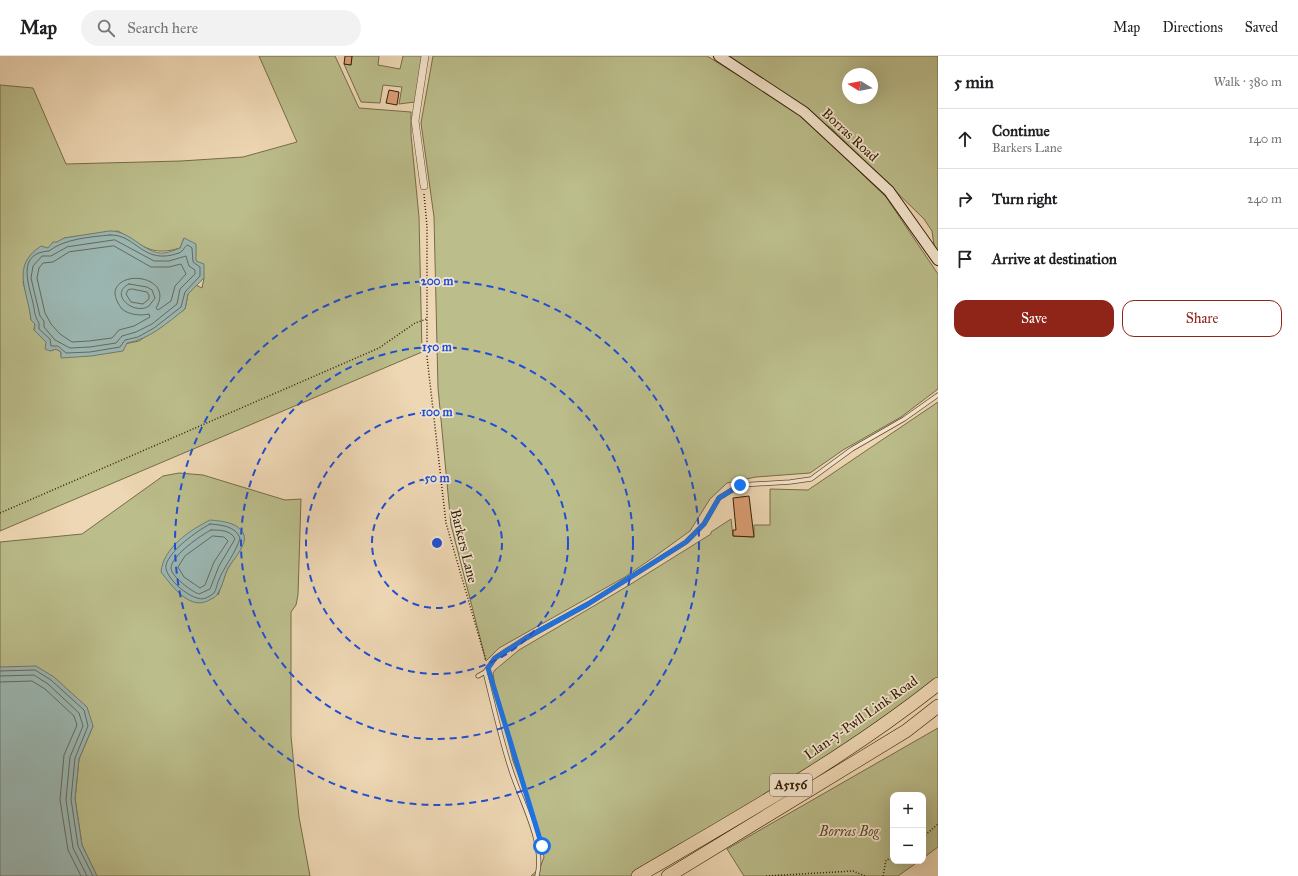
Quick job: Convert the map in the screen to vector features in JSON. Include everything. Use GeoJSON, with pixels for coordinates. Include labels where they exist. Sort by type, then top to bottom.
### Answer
{"type":"FeatureCollection","features":[{"type":"Feature","properties":{"kind":"highway","name":"Llan-y-Pwll Link Road"},"geometry":{"type":"LineString","coordinates":[[638,876],[744,814],[841,754],[907,709],[938,684]]}},
{"type":"Feature","properties":{"kind":"highway","name":"A5156"},"geometry":{"type":"LineString","coordinates":[[668,876],[906,731],[938,706]]}},
{"type":"Feature","properties":{"kind":"street"},"geometry":{"type":"LineString","coordinates":[[424,186],[415,120],[426,56]]}},
{"type":"Feature","properties":{"kind":"street","name":"Borras Road"},"geometry":{"type":"LineString","coordinates":[[719,56],[804,112],[884,186],[894,197],[938,260]]}},
{"type":"Feature","properties":{"kind":"lane"},"geometry":{"type":"LineString","coordinates":[[478,676],[485,672],[495,658],[526,638],[588,604],[686,542],[704,524],[719,498],[734,487],[740,485],[790,482],[810,479],[852,449],[904,419],[938,396]]}},
{"type":"Feature","properties":{"kind":"lane"},"geometry":{"type":"LineString","coordinates":[[485,672],[510,767],[536,842],[539,869],[538,876]]}},
{"type":"Feature","properties":{"kind":"path","name":"Barkers Lane"},"geometry":{"type":"LineString","coordinates":[[424,186],[427,226],[427,357],[446,523],[488,668]]}},
{"type":"Feature","properties":{"kind":"path"},"geometry":{"type":"LineString","coordinates":[[0,514],[379,348],[415,323],[427,319]]}},
{"type":"Feature","properties":{"kind":"path"},"geometry":{"type":"LineString","coordinates":[[510,742],[519,772]]}},
{"type":"Feature","properties":{"kind":"path"},"geometry":{"type":"LineString","coordinates":[[926,834],[938,824]]}},
{"type":"Feature","properties":{"kind":"path"},"geometry":{"type":"LineString","coordinates":[[884,876],[886,860],[890,859]]}},
{"type":"Feature","properties":{"kind":"path"},"geometry":{"type":"LineString","coordinates":[[766,876],[853,871],[865,876]]}},
{"type":"Feature","properties":{"kind":"green space"},"geometry":{"type":"Polygon","coordinates":[[[259,56],[335,56],[359,108],[411,112],[411,135],[419,217],[422,352],[0,531],[0,85],[33,88],[66,164],[181,161],[243,157],[297,142],[259,56]],[[118,231],[64,238],[23,282],[29,304],[31,320],[35,324],[34,330],[47,342],[50,351],[56,349],[61,352],[61,357],[139,341],[185,309],[188,294],[196,285],[202,288],[204,278],[184,238],[180,248],[161,251],[147,248],[118,231]]]}},
{"type":"Feature","properties":{"kind":"green space"},"geometry":{"type":"Polygon","coordinates":[[[352,56],[379,56],[378,65],[400,69],[403,56],[423,56],[415,102],[399,104],[402,87],[383,85],[380,103],[361,102],[344,64],[351,65],[352,56]]]}},
{"type":"Feature","properties":{"kind":"green space"},"geometry":{"type":"Polygon","coordinates":[[[433,56],[707,56],[800,114],[886,197],[938,274],[938,389],[901,417],[843,450],[810,473],[756,477],[727,483],[710,499],[690,531],[625,577],[499,648],[486,661],[451,525],[438,388],[434,217],[421,123],[433,56]]]}},
{"type":"Feature","properties":{"kind":"green space"},"geometry":{"type":"Polygon","coordinates":[[[729,56],[938,56],[938,251],[934,245],[932,231],[924,219],[832,129],[729,56]]]}},
{"type":"Feature","properties":{"kind":"green space"},"geometry":{"type":"Polygon","coordinates":[[[938,402],[938,678],[886,719],[635,876],[531,876],[540,868],[544,857],[535,818],[513,761],[495,687],[493,673],[495,670],[519,650],[626,587],[711,534],[711,532],[731,519],[733,536],[754,537],[754,525],[770,525],[770,489],[808,490],[938,402]]]}},
{"type":"Feature","properties":{"kind":"green space"},"geometry":{"type":"Polygon","coordinates":[[[179,473],[203,475],[285,500],[301,499],[298,595],[296,605],[291,612],[291,736],[299,817],[310,876],[97,876],[82,845],[75,799],[79,759],[93,726],[0,667],[0,542],[82,534],[163,476],[179,473]],[[238,528],[218,595],[227,570],[242,546],[238,528]]]}},
{"type":"Feature","properties":{"kind":"green space","name":"Borras Bog"},"geometry":{"type":"Polygon","coordinates":[[[938,728],[938,847],[926,856],[926,792],[890,792],[890,864],[915,864],[898,876],[744,876],[727,849],[938,728]]]}},
{"type":"Feature","properties":{"kind":"water"},"geometry":{"type":"Polygon","coordinates":[[[109,231],[122,233],[149,250],[158,253],[168,252],[180,248],[184,238],[196,244],[196,261],[204,264],[204,278],[188,294],[185,309],[151,334],[127,343],[123,351],[91,356],[61,358],[61,352],[56,349],[50,351],[45,349],[46,342],[34,330],[35,324],[31,320],[23,280],[23,271],[26,262],[41,246],[48,248],[53,242],[57,242],[64,238],[109,231]]]}},
{"type":"Feature","properties":{"kind":"water"},"geometry":{"type":"Polygon","coordinates":[[[210,520],[229,523],[238,527],[244,535],[244,539],[242,548],[228,568],[217,595],[204,602],[196,603],[189,600],[176,590],[161,572],[163,563],[172,548],[194,529],[210,520]]]}},
{"type":"Feature","properties":{"kind":"water"},"geometry":{"type":"Polygon","coordinates":[[[36,666],[54,677],[87,707],[93,726],[79,759],[75,799],[82,845],[97,876],[0,876],[0,667],[36,666]]]}},
{"type":"Feature","properties":{"kind":"building"},"geometry":{"type":"Polygon","coordinates":[[[345,56],[352,56],[351,65],[344,64],[345,56]]]}},
{"type":"Feature","properties":{"kind":"building"},"geometry":{"type":"Polygon","coordinates":[[[389,90],[399,92],[397,105],[386,103],[389,90]]]}},
{"type":"Feature","properties":{"kind":"building"},"geometry":{"type":"Polygon","coordinates":[[[749,496],[754,537],[733,536],[733,530],[736,530],[733,498],[749,496]]]}},
{"type":"Feature","properties":{"kind":"route"},"geometry":{"type":"LineString","coordinates":[[542,846],[488,668],[495,658],[526,638],[588,604],[686,542],[704,524],[714,504],[719,498],[734,487],[740,485]]}}]}
